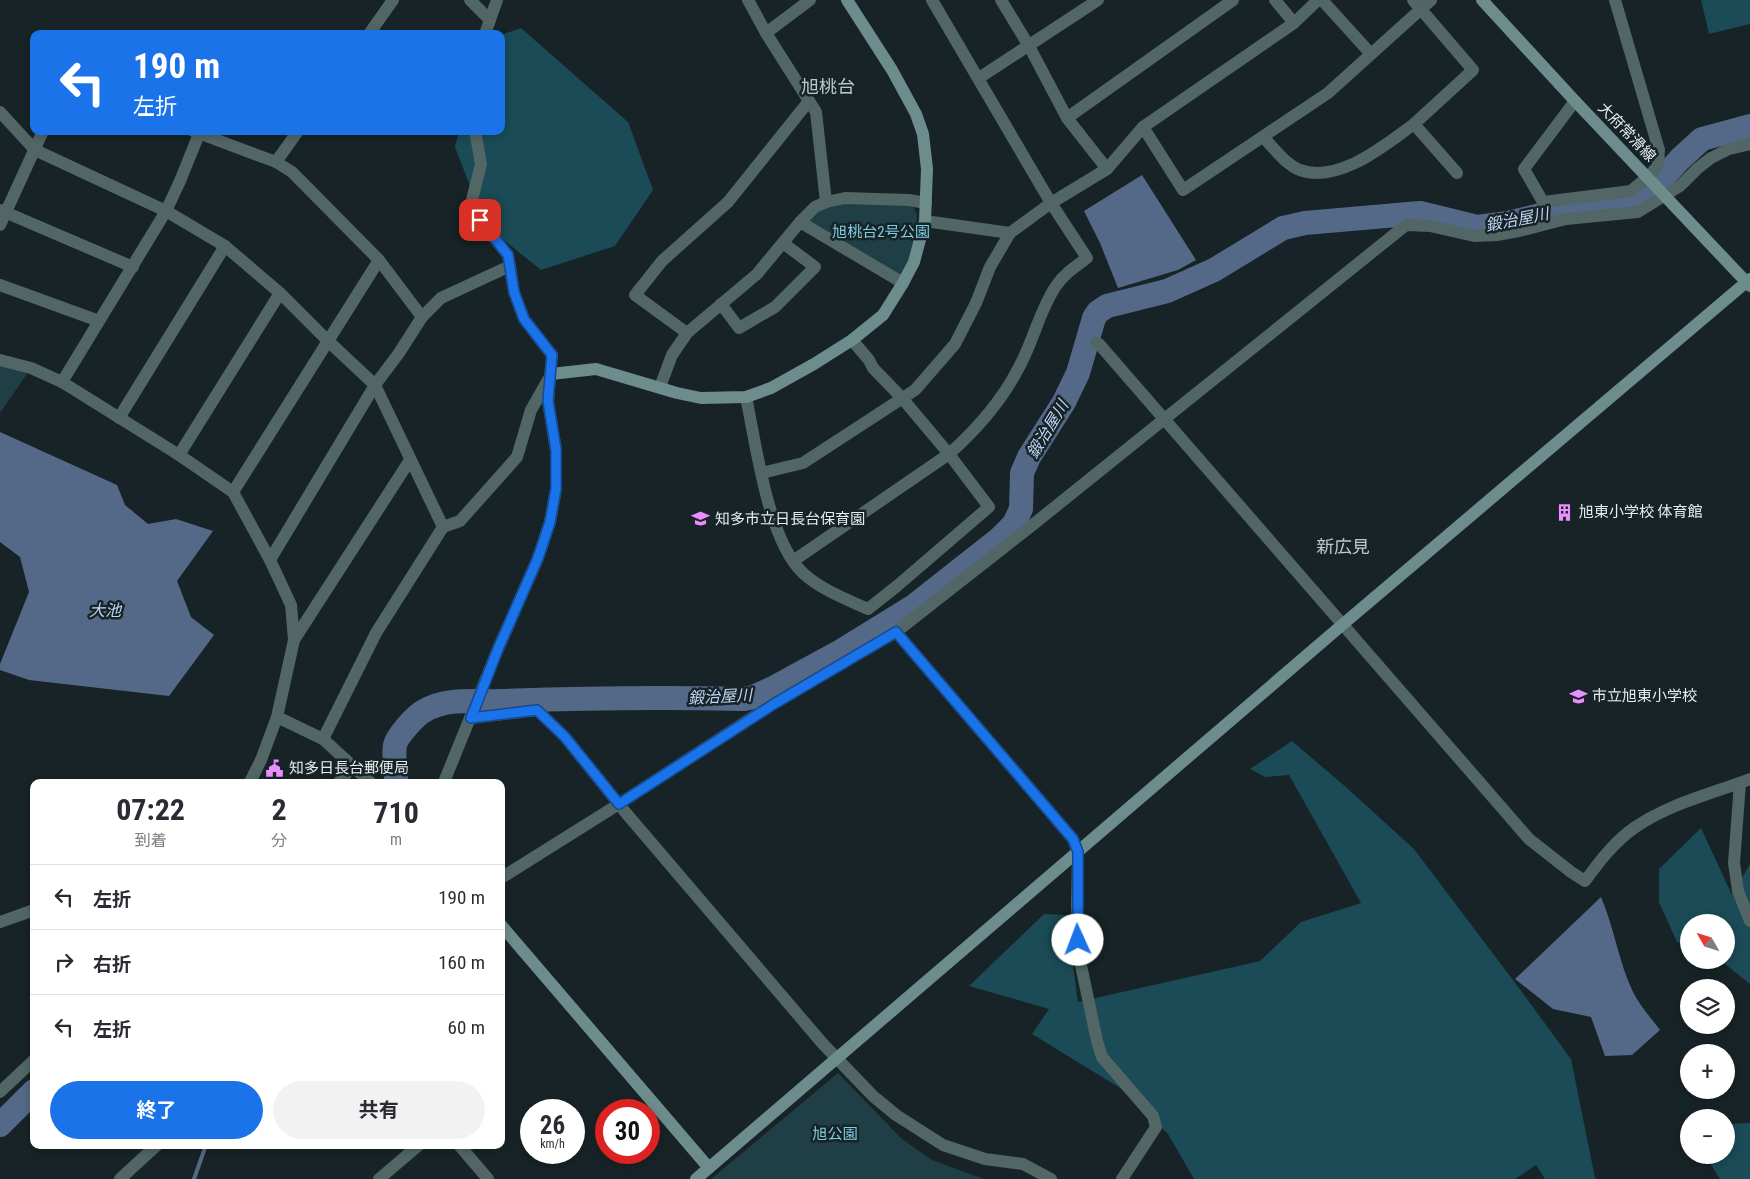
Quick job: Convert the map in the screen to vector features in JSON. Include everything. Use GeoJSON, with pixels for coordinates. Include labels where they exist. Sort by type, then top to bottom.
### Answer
{"type":"FeatureCollection","features":[{"type":"Feature","properties":{"kind":"street"},"geometry":{"type":"LineString","coordinates":[[372,30],[393,0]]}},
{"type":"Feature","properties":{"kind":"street"},"geometry":{"type":"LineString","coordinates":[[470,0],[490,20]]}},
{"type":"Feature","properties":{"kind":"street"},"geometry":{"type":"LineString","coordinates":[[486,30],[497,0]]}},
{"type":"Feature","properties":{"kind":"street"},"geometry":{"type":"LineString","coordinates":[[748,0],[766,33],[816,112],[826,202]]}},
{"type":"Feature","properties":{"kind":"street"},"geometry":{"type":"LineString","coordinates":[[766,33],[810,0]]}},
{"type":"Feature","properties":{"kind":"street"},"geometry":{"type":"LineString","coordinates":[[551,374],[596,369],[677,393],[701,398],[746,397],[771,388],[814,364],[852,340],[883,314],[914,262],[924,221],[927,169],[923,134],[916,114],[892,70],[847,0]]}},
{"type":"Feature","properties":{"kind":"street"},"geometry":{"type":"LineString","coordinates":[[793,562],[949,454],[973,432],[999,401],[1017,371],[1030,347],[1056,286],[1070,271],[1087,258],[1051,203],[932,0]]}},
{"type":"Feature","properties":{"kind":"street"},"geometry":{"type":"LineString","coordinates":[[1001,0],[1029,46],[1068,118],[1106,169]]}},
{"type":"Feature","properties":{"kind":"street"},"geometry":{"type":"LineString","coordinates":[[979,78],[1098,0]]}},
{"type":"Feature","properties":{"kind":"street"},"geometry":{"type":"LineString","coordinates":[[1068,118],[1233,0]]}},
{"type":"Feature","properties":{"kind":"street"},"geometry":{"type":"LineString","coordinates":[[1275,0],[1294,24]]}},
{"type":"Feature","properties":{"kind":"street"},"geometry":{"type":"LineString","coordinates":[[762,473],[803,463],[915,390],[956,344],[976,303],[990,267],[1010,233],[1051,203],[1106,169],[1143,127],[1294,24],[1320,0],[1372,54]]}},
{"type":"Feature","properties":{"kind":"street"},"geometry":{"type":"LineString","coordinates":[[1143,127],[1183,190],[1328,93],[1372,54],[1417,4],[1431,0]]}},
{"type":"Feature","properties":{"kind":"street","name":"大府常滑線"},"geometry":{"type":"LineString","coordinates":[[1482,0],[1662,193],[1749,282]]}},
{"type":"Feature","properties":{"kind":"street"},"geometry":{"type":"LineString","coordinates":[[1574,100],[1524,169],[1543,202],[1631,191],[1649,179],[1658,166],[1659,150],[1616,0]]}},
{"type":"Feature","properties":{"kind":"street"},"geometry":{"type":"LineString","coordinates":[[1263,137],[1282,157],[1300,170],[1334,172],[1345,169],[1381,148],[1414,124],[1473,70],[1417,4]]}},
{"type":"Feature","properties":{"kind":"street"},"geometry":{"type":"LineString","coordinates":[[687,333],[634,295],[662,261],[728,202],[809,101]]}},
{"type":"Feature","properties":{"kind":"street"},"geometry":{"type":"LineString","coordinates":[[0,112],[35,150],[166,212],[225,246],[280,293],[375,385],[443,527]]}},
{"type":"Feature","properties":{"kind":"street"},"geometry":{"type":"LineString","coordinates":[[1414,124],[1457,173]]}},
{"type":"Feature","properties":{"kind":"street"},"geometry":{"type":"LineString","coordinates":[[41,135],[2,216],[133,267]]}},
{"type":"Feature","properties":{"kind":"street"},"geometry":{"type":"LineString","coordinates":[[62,382],[166,212],[180,181],[195,135]]}},
{"type":"Feature","properties":{"kind":"street"},"geometry":{"type":"LineString","coordinates":[[202,135],[276,162],[292,172],[378,260],[422,317]]}},
{"type":"Feature","properties":{"kind":"street"},"geometry":{"type":"LineString","coordinates":[[276,162],[295,135]]}},
{"type":"Feature","properties":{"kind":"street"},"geometry":{"type":"LineString","coordinates":[[445,779],[498,649],[538,558],[550,522],[556,480],[556,450],[548,401],[552,355],[524,319],[514,292],[508,255],[470,208],[481,164],[476,135]]}},
{"type":"Feature","properties":{"kind":"street"},"geometry":{"type":"LineString","coordinates":[[505,875],[774,704],[896,632],[1030,527],[1406,225],[1430,226],[1474,236],[1497,235],[1566,219],[1638,212],[1662,193],[1680,186],[1711,158],[1729,149],[1750,144]]}},
{"type":"Feature","properties":{"kind":"street"},"geometry":{"type":"LineString","coordinates":[[660,387],[672,355],[687,333],[757,274],[800,222],[815,207],[826,202],[845,198],[909,200],[926,203]]}},
{"type":"Feature","properties":{"kind":"street"},"geometry":{"type":"LineString","coordinates":[[924,221],[1010,233]]}},
{"type":"Feature","properties":{"kind":"street"},"geometry":{"type":"LineString","coordinates":[[800,222],[903,283]]}},
{"type":"Feature","properties":{"kind":"street"},"geometry":{"type":"LineString","coordinates":[[721,304],[739,328],[775,307],[815,268],[783,243]]}},
{"type":"Feature","properties":{"kind":"street"},"geometry":{"type":"LineString","coordinates":[[119,418],[225,246]]}},
{"type":"Feature","properties":{"kind":"street"},"geometry":{"type":"LineString","coordinates":[[233,492],[378,260]]}},
{"type":"Feature","properties":{"kind":"street"},"geometry":{"type":"LineString","coordinates":[[270,560],[375,385],[399,353],[422,317],[441,298],[510,266]]}},
{"type":"Feature","properties":{"kind":"street"},"geometry":{"type":"LineString","coordinates":[[696,1179],[1342,625],[1749,282]]}},
{"type":"Feature","properties":{"kind":"street"},"geometry":{"type":"LineString","coordinates":[[0,285],[99,321]]}},
{"type":"Feature","properties":{"kind":"street"},"geometry":{"type":"LineString","coordinates":[[179,455],[280,293]]}},
{"type":"Feature","properties":{"kind":"street"},"geometry":{"type":"LineString","coordinates":[[746,397],[774,523],[793,562],[804,574],[828,591],[868,609],[989,508],[949,454],[902,398],[873,368],[869,360],[852,340]]}},
{"type":"Feature","properties":{"kind":"street"},"geometry":{"type":"LineString","coordinates":[[1096,343],[1099,344],[1529,839],[1584,881],[1608,852],[1639,825],[1658,812],[1745,781],[1734,863],[1738,891],[1750,921]]}},
{"type":"Feature","properties":{"kind":"street"},"geometry":{"type":"LineString","coordinates":[[0,360],[31,368],[62,382],[179,455],[233,492],[270,560],[291,605],[294,640],[277,717],[261,760],[252,779]]}},
{"type":"Feature","properties":{"kind":"street"},"geometry":{"type":"LineString","coordinates":[[323,739],[376,633],[443,527],[460,521],[517,457],[531,410],[551,374]]}},
{"type":"Feature","properties":{"kind":"street"},"geometry":{"type":"LineString","coordinates":[[294,640],[410,460]]}},
{"type":"Feature","properties":{"kind":"street"},"geometry":{"type":"LineString","coordinates":[[896,632],[1073,839],[1078,852],[1077,906],[1079,956],[1097,1041],[1102,1058],[1153,1116],[1156,1127],[1122,1179]]}},
{"type":"Feature","properties":{"kind":"street"},"geometry":{"type":"LineString","coordinates":[[471,718],[537,710],[565,737],[619,804],[816,1036],[873,1096],[896,1115],[942,1145],[985,1160],[1023,1164],[1051,1179]]}},
{"type":"Feature","properties":{"kind":"street"},"geometry":{"type":"LineString","coordinates":[[277,717],[323,739],[367,779]]}},
{"type":"Feature","properties":{"kind":"street"},"geometry":{"type":"LineString","coordinates":[[342,779],[353,766]]}},
{"type":"Feature","properties":{"kind":"street"},"geometry":{"type":"LineString","coordinates":[[0,922],[30,911]]}},
{"type":"Feature","properties":{"kind":"street"},"geometry":{"type":"LineString","coordinates":[[505,930],[709,1168]]}},
{"type":"Feature","properties":{"kind":"street"},"geometry":{"type":"LineString","coordinates":[[0,1092],[30,1064]]}},
{"type":"Feature","properties":{"kind":"street"},"geometry":{"type":"LineString","coordinates":[[120,1179],[153,1149]]}},
{"type":"Feature","properties":{"kind":"street"},"geometry":{"type":"LineString","coordinates":[[380,1179],[414,1149]]}},
{"type":"Feature","properties":{"kind":"street"},"geometry":{"type":"LineString","coordinates":[[462,1149],[488,1179]]}},
{"type":"Feature","properties":{"kind":"green space","name":"旭桃台2号公園"},"geometry":{"type":"Polygon","coordinates":[[[909,200],[917,214],[914,262],[903,283],[800,222],[826,202],[909,200]]]}},
{"type":"Feature","properties":{"kind":"green space"},"geometry":{"type":"Polygon","coordinates":[[[0,360],[31,368],[0,413],[0,360]]]}},
{"type":"Feature","properties":{"kind":"green space","name":"旭公園"},"geometry":{"type":"Polygon","coordinates":[[[838,1073],[902,1139],[932,1160],[984,1179],[711,1179],[838,1073]]]}},
{"type":"Feature","properties":{"kind":"shaded area"},"geometry":{"type":"Polygon","coordinates":[[[1701,0],[1750,0],[1750,24],[1709,34],[1701,0]]]}},
{"type":"Feature","properties":{"kind":"shaded area"},"geometry":{"type":"Polygon","coordinates":[[[521,28],[628,122],[653,190],[615,246],[541,270],[485,225],[455,147],[458,135],[505,135],[505,34],[521,28]]]}},
{"type":"Feature","properties":{"kind":"shaded area"},"geometry":{"type":"Polygon","coordinates":[[[1292,741],[1414,849],[1571,1059],[1595,1178],[1598,1179],[1545,1179],[1536,1165],[1515,1179],[1194,1179],[1168,1134],[1120,1088],[1032,1034],[1049,1009],[969,986],[1044,914],[1066,915],[1078,1002],[1260,961],[1301,922],[1361,903],[1289,775],[1265,777],[1250,769],[1292,741]]]}},
{"type":"Feature","properties":{"kind":"shaded area"},"geometry":{"type":"Polygon","coordinates":[[[1701,828],[1732,895],[1750,864],[1750,984],[1731,969],[1735,969],[1735,914],[1680,914],[1680,943],[1677,942],[1659,902],[1659,869],[1701,828]]]}},
{"type":"Feature","properties":{"kind":"shaded area"},"geometry":{"type":"Polygon","coordinates":[[[1750,1123],[1750,1179],[1720,1179],[1711,1164],[1735,1164],[1735,1124],[1750,1123]]]}},
{"type":"Feature","properties":{"kind":"water"},"geometry":{"type":"Polygon","coordinates":[[[1142,175],[1196,260],[1178,270],[1118,288],[1100,243],[1084,211],[1142,175]]]}},
{"type":"Feature","properties":{"kind":"water","name":"大池"},"geometry":{"type":"Polygon","coordinates":[[[0,432],[117,485],[125,505],[148,524],[176,519],[213,531],[177,581],[191,617],[214,635],[169,696],[29,680],[0,670],[0,664],[29,592],[20,557],[0,542],[0,432]]]}},
{"type":"Feature","properties":{"kind":"water"},"geometry":{"type":"Polygon","coordinates":[[[1601,897],[1610,920],[1628,981],[1642,1007],[1660,1030],[1632,1055],[1605,1056],[1591,1017],[1553,1009],[1515,979],[1601,897]]]}},
{"type":"Feature","properties":{"kind":"waterway","name":"鍛治屋川"},"geometry":{"type":"LineString","coordinates":[[396,779],[394,754],[396,741],[416,717],[433,707],[462,701],[623,698],[744,699],[773,688],[841,651],[914,606],[999,539],[1014,524],[1021,509],[1022,473],[1029,457],[1064,402],[1078,373],[1094,318],[1098,312],[1107,306],[1167,291],[1214,270],[1283,228],[1305,223],[1420,213],[1477,227],[1508,223],[1553,212],[1628,204],[1661,180],[1702,139],[1750,126]]}},
{"type":"Feature","properties":{"kind":"waterway","name":"鍛治屋川"},"geometry":{"type":"LineString","coordinates":[[0,1125],[30,1095]]}},
{"type":"Feature","properties":{"kind":"waterway"},"geometry":{"type":"LineString","coordinates":[[194,1179],[205,1149]]}},
{"type":"Feature","properties":{"kind":"place","name":"旭東小学校 体育館"},"geometry":{"type":"Point","coordinates":[1565,512]}},
{"type":"Feature","properties":{"kind":"place","name":"知多市立日長台保育園"},"geometry":{"type":"Point","coordinates":[701,519]}},
{"type":"Feature","properties":{"kind":"place","name":"市立旭東小学校"},"geometry":{"type":"Point","coordinates":[1578,696]}},
{"type":"Feature","properties":{"kind":"place","name":"知多日長台郵便局"},"geometry":{"type":"Point","coordinates":[275,768]}},
{"type":"Feature","properties":{"kind":"district","name":"旭桃台"},"geometry":{"type":"Point","coordinates":[828,87]}},
{"type":"Feature","properties":{"kind":"district","name":"新広見"},"geometry":{"type":"Point","coordinates":[1343,547]}},
{"type":"Feature","properties":{"kind":"route"},"geometry":{"type":"LineString","coordinates":[[480,220],[508,255],[514,292],[524,319],[552,355],[548,401],[556,450],[556,489],[550,522],[538,558],[498,649],[471,718],[537,710],[565,737],[619,804],[774,704],[896,632],[1073,839],[1078,852],[1078,940]]}}]}
